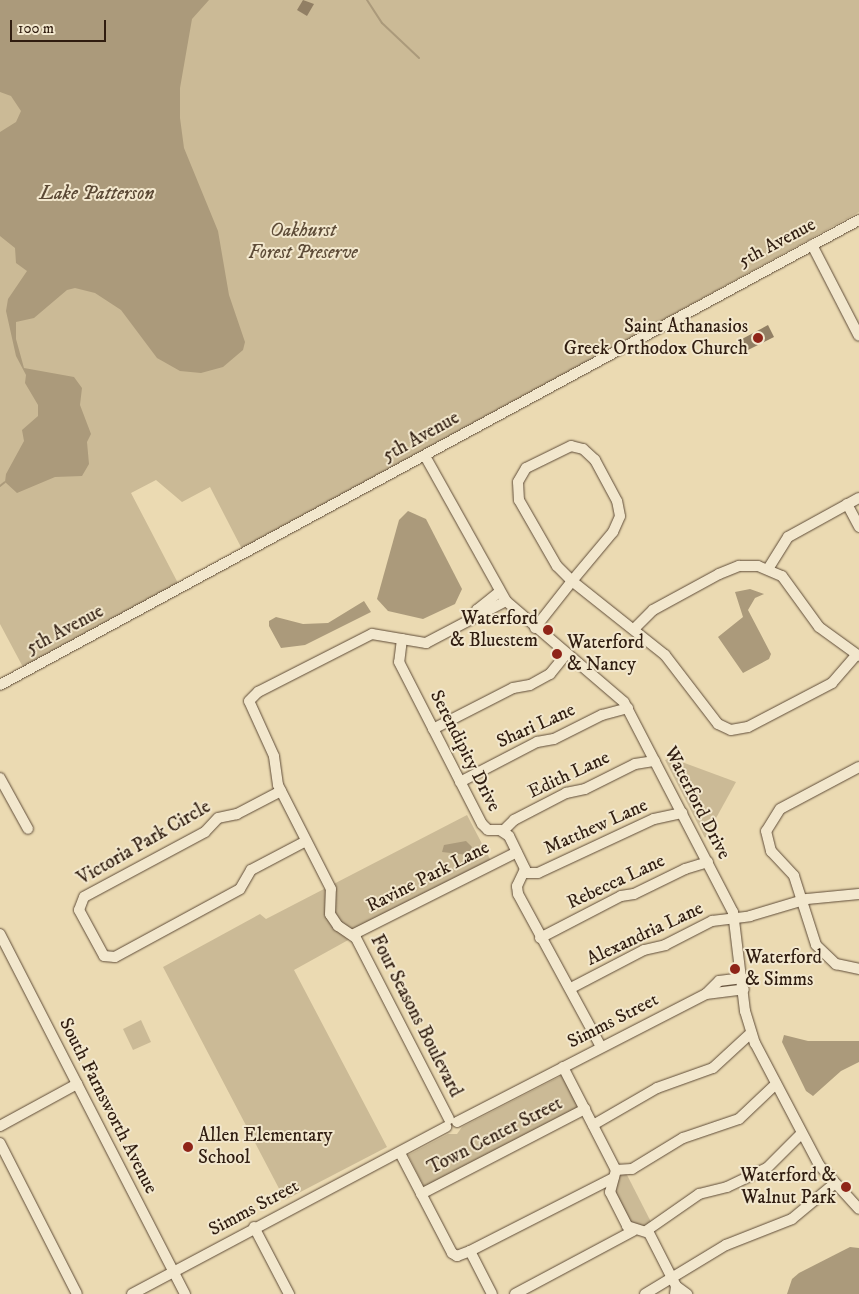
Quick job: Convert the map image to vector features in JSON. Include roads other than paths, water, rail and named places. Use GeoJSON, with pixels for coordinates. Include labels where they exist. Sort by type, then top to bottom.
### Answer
{"type":"FeatureCollection","features":[{"type":"Feature","properties":{"kind":"street","name":"5th Avenue"},"geometry":{"type":"LineString","coordinates":[[0,685],[859,220]]}},
{"type":"Feature","properties":{"kind":"street"},"geometry":{"type":"LineString","coordinates":[[812,245],[859,336]]}},
{"type":"Feature","properties":{"kind":"street"},"geometry":{"type":"LineString","coordinates":[[535,628],[572,581],[615,528],[620,512],[595,460],[583,449],[571,446],[526,468],[517,490],[550,557],[572,581],[664,655],[712,718],[732,730],[748,727],[832,683],[857,655],[819,627],[788,582],[768,569],[730,569],[653,610],[634,629]]}},
{"type":"Feature","properties":{"kind":"street","name":"Waterford Drive"},"geometry":{"type":"LineString","coordinates":[[425,456],[499,592],[506,601],[535,628],[614,692],[628,708],[735,917],[751,1033],[802,1133],[834,1184],[859,1209]]}},
{"type":"Feature","properties":{"kind":"street"},"geometry":{"type":"LineString","coordinates":[[768,569],[788,537],[859,498]]}},
{"type":"Feature","properties":{"kind":"street"},"geometry":{"type":"LineString","coordinates":[[847,504],[859,527]]}},
{"type":"Feature","properties":{"kind":"street","name":"Four Seasons Boulevard"},"geometry":{"type":"LineString","coordinates":[[474,618],[484,603],[499,592]]}},
{"type":"Feature","properties":{"kind":"street","name":"Four Seasons Boulevard"},"geometry":{"type":"LineString","coordinates":[[451,1123],[354,934],[332,919],[332,893],[280,791],[274,756],[250,709],[252,697],[372,634],[426,643],[506,601]]}},
{"type":"Feature","properties":{"kind":"street","name":"Serendipity Drive"},"geometry":{"type":"LineString","coordinates":[[402,639],[398,658],[460,782],[485,828],[504,831],[516,852],[524,873]]}},
{"type":"Feature","properties":{"kind":"street"},"geometry":{"type":"LineString","coordinates":[[433,729],[513,688],[530,686],[550,674],[566,654]]}},
{"type":"Feature","properties":{"kind":"street","name":"Shari Lane"},"geometry":{"type":"LineString","coordinates":[[460,782],[537,742],[554,739],[602,715],[628,708]]}},
{"type":"Feature","properties":{"kind":"street","name":"Edith Lane"},"geometry":{"type":"LineString","coordinates":[[504,831],[514,820],[566,793],[585,789],[635,764],[656,761]]}},
{"type":"Feature","properties":{"kind":"street"},"geometry":{"type":"LineString","coordinates":[[859,767],[780,809],[768,824],[768,845],[794,876],[810,935],[819,949],[836,964],[859,969]]}},
{"type":"Feature","properties":{"kind":"street"},"geometry":{"type":"LineString","coordinates":[[0,778],[28,830]]}},
{"type":"Feature","properties":{"kind":"street","name":"Victoria Park Circle"},"geometry":{"type":"LineString","coordinates":[[280,791],[237,814],[218,818],[205,832],[84,897],[79,910],[104,956],[115,956],[240,890],[251,870],[306,841]]}},
{"type":"Feature","properties":{"kind":"street","name":"Matthew Lane"},"geometry":{"type":"LineString","coordinates":[[524,873],[538,872],[659,817],[682,813]]}},
{"type":"Feature","properties":{"kind":"street","name":"Ravine Park Lane"},"geometry":{"type":"LineString","coordinates":[[354,934],[516,852]]}},
{"type":"Feature","properties":{"kind":"street","name":"Rebecca Lane"},"geometry":{"type":"LineString","coordinates":[[540,938],[620,896],[634,894],[708,862]]}},
{"type":"Feature","properties":{"kind":"street"},"geometry":{"type":"LineString","coordinates":[[524,873],[517,890],[540,938],[571,988],[601,1047]]}},
{"type":"Feature","properties":{"kind":"street","name":"Alexandria Lane"},"geometry":{"type":"LineString","coordinates":[[571,988],[644,950],[665,945],[712,921],[802,900],[859,894]]}},
{"type":"Feature","properties":{"kind":"street","name":"South Farnsworth Avenue"},"geometry":{"type":"LineString","coordinates":[[0,934],[185,1294]]}},
{"type":"Feature","properties":{"kind":"street","name":"Simms Street"},"geometry":{"type":"LineString","coordinates":[[706,994],[719,981],[743,978]]}},
{"type":"Feature","properties":{"kind":"street","name":"Simms Street"},"geometry":{"type":"LineString","coordinates":[[132,1294],[254,1227],[400,1153],[451,1123],[706,994],[744,988]]}},
{"type":"Feature","properties":{"kind":"street"},"geometry":{"type":"LineString","coordinates":[[594,1125],[657,1088],[713,1068],[751,1033]]}},
{"type":"Feature","properties":{"kind":"street"},"geometry":{"type":"LineString","coordinates":[[563,1067],[594,1125],[615,1174],[610,1192],[633,1231]]}},
{"type":"Feature","properties":{"kind":"street"},"geometry":{"type":"LineString","coordinates":[[0,1126],[77,1084]]}},
{"type":"Feature","properties":{"kind":"street"},"geometry":{"type":"LineString","coordinates":[[400,1153],[452,1253],[460,1256],[615,1174],[632,1169],[683,1138],[739,1119],[776,1084]]}},
{"type":"Feature","properties":{"kind":"street","name":"Town Center Street"},"geometry":{"type":"LineString","coordinates":[[421,1194],[585,1109]]}},
{"type":"Feature","properties":{"kind":"street"},"geometry":{"type":"LineString","coordinates":[[516,1294],[633,1231],[646,1231],[699,1194],[727,1187],[766,1168],[802,1133]]}},
{"type":"Feature","properties":{"kind":"street"},"geometry":{"type":"LineString","coordinates":[[0,1143],[77,1294]]}},
{"type":"Feature","properties":{"kind":"street"},"geometry":{"type":"LineString","coordinates":[[645,1294],[674,1286],[730,1242],[792,1219],[834,1184]]}},
{"type":"Feature","properties":{"kind":"street"},"geometry":{"type":"LineString","coordinates":[[254,1227],[289,1294]]}},
{"type":"Feature","properties":{"kind":"street"},"geometry":{"type":"LineString","coordinates":[[646,1231],[674,1286],[687,1294]]}},
{"type":"Feature","properties":{"kind":"street"},"geometry":{"type":"LineString","coordinates":[[470,1251],[492,1294]]}},
{"type":"Feature","properties":{"kind":"water","name":"Lake Patterson"},"geometry":{"type":"Polygon","coordinates":[[[0,0],[209,0],[192,19],[180,88],[180,118],[184,148],[218,231],[229,295],[245,342],[243,350],[223,367],[201,373],[180,371],[157,358],[121,310],[95,293],[75,288],[67,290],[34,318],[16,322],[16,339],[24,368],[74,377],[82,388],[80,405],[91,434],[87,442],[89,464],[82,476],[55,477],[17,493],[5,482],[6,474],[24,441],[22,430],[38,416],[38,405],[25,383],[26,375],[16,356],[6,311],[8,299],[27,271],[16,263],[15,248],[0,236],[0,132],[16,122],[21,111],[11,96],[0,92],[0,0]]]}},
{"type":"Feature","properties":{"kind":"water"},"geometry":{"type":"Polygon","coordinates":[[[408,511],[426,519],[462,589],[455,604],[423,619],[388,611],[377,599],[399,520],[408,511]]]}},
{"type":"Feature","properties":{"kind":"water"},"geometry":{"type":"Polygon","coordinates":[[[750,589],[764,594],[755,598],[748,610],[771,654],[769,659],[743,673],[718,637],[743,617],[735,592],[750,589]]]}},
{"type":"Feature","properties":{"kind":"water"},"geometry":{"type":"Polygon","coordinates":[[[364,601],[371,612],[305,645],[281,648],[269,626],[269,621],[276,617],[303,624],[328,623],[364,601]]]}},
{"type":"Feature","properties":{"kind":"water"},"geometry":{"type":"Polygon","coordinates":[[[466,841],[472,847],[468,855],[442,852],[444,845],[466,841]]]}},
{"type":"Feature","properties":{"kind":"water"},"geometry":{"type":"Polygon","coordinates":[[[784,1035],[808,1041],[859,1041],[859,1062],[841,1071],[813,1096],[806,1091],[782,1042],[784,1035]]]}},
{"type":"Feature","properties":{"kind":"water"},"geometry":{"type":"Polygon","coordinates":[[[850,1247],[859,1248],[859,1294],[787,1294],[792,1279],[799,1273],[850,1247]]]}},
{"type":"Feature","properties":{"kind":"waterway"},"geometry":{"type":"LineString","coordinates":[[367,0],[382,23],[419,58]]}},
{"type":"Feature","properties":{"kind":"waterway"},"geometry":{"type":"LineString","coordinates":[[0,486],[5,482]]}},
{"type":"Feature","properties":{"kind":"place","name":"Saint Athanasios Greek Orthodox Church"},"geometry":{"type":"Point","coordinates":[758,338]}},
{"type":"Feature","properties":{"kind":"place","name":"Waterford & Bluestem"},"geometry":{"type":"Point","coordinates":[548,630]}},
{"type":"Feature","properties":{"kind":"place","name":"Waterford & Nancy"},"geometry":{"type":"Point","coordinates":[557,654]}},
{"type":"Feature","properties":{"kind":"place","name":"Waterford & Simms"},"geometry":{"type":"Point","coordinates":[735,969]}},
{"type":"Feature","properties":{"kind":"place","name":"Allen Elementary School"},"geometry":{"type":"Point","coordinates":[188,1147]}},
{"type":"Feature","properties":{"kind":"place","name":"Waterford & Walnut Park"},"geometry":{"type":"Point","coordinates":[846,1187]}},
{"type":"Feature","properties":{"kind":"park label","name":"Oakhurst Forest Preserve"},"geometry":{"type":"Point","coordinates":[303,242]}}]}
